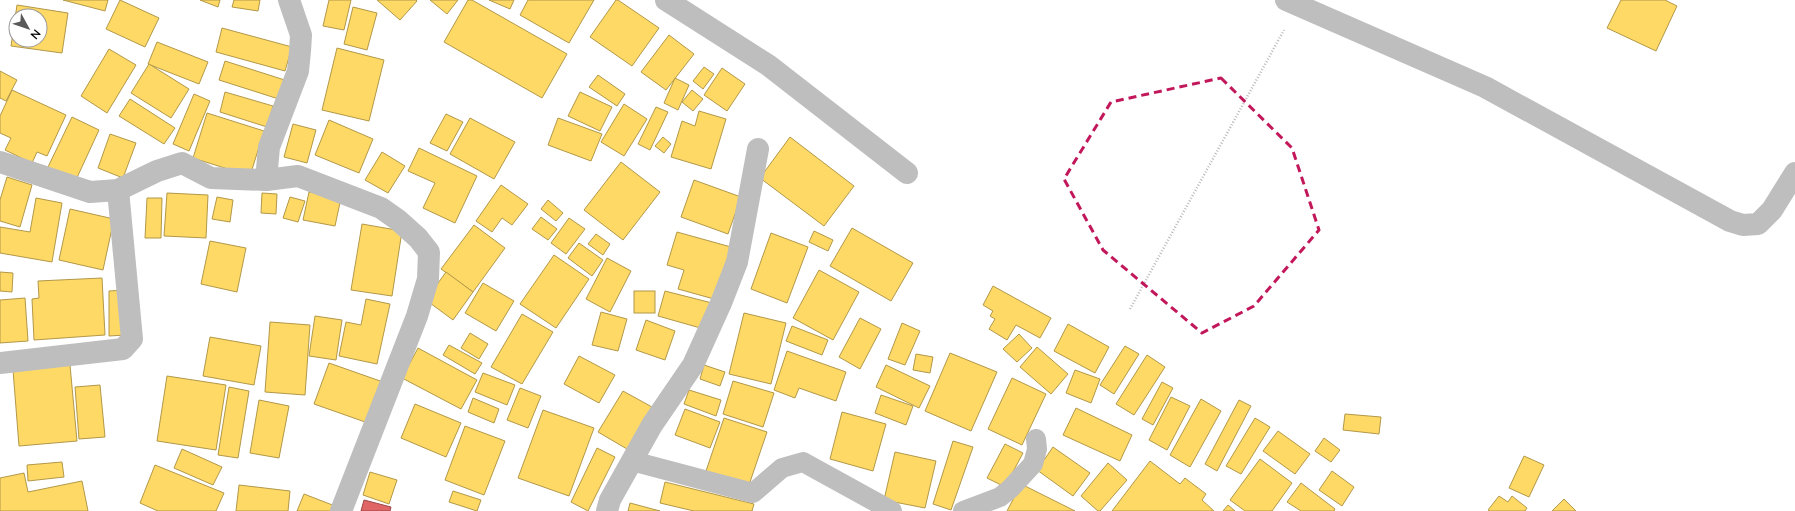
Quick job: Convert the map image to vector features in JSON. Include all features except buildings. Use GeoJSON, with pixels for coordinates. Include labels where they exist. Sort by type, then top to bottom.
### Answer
{"type":"FeatureCollection","features":[{"type":"Feature","properties":{"kind":"street"},"geometry":{"type":"LineString","coordinates":[[266,180],[269,147],[298,71],[301,35],[289,0]]}},
{"type":"Feature","properties":{"kind":"street"},"geometry":{"type":"LineString","coordinates":[[666,0],[768,65],[907,173]]}},
{"type":"Feature","properties":{"kind":"street"},"geometry":{"type":"LineString","coordinates":[[1292,3],[1485,87],[1730,221],[1743,225],[1758,224],[1772,210],[1795,173]]}},
{"type":"Feature","properties":{"kind":"street"},"geometry":{"type":"LineString","coordinates":[[607,511],[610,500],[652,425],[693,364],[721,303],[736,262],[758,149]]}},
{"type":"Feature","properties":{"kind":"street"},"geometry":{"type":"LineString","coordinates":[[0,162],[90,192],[118,190],[157,171],[182,163],[211,178],[266,180],[298,176],[381,208],[398,220],[418,238],[429,252],[428,279],[417,316],[341,511]]}},
{"type":"Feature","properties":{"kind":"street"},"geometry":{"type":"LineString","coordinates":[[0,363],[123,349],[132,340],[118,190]]}},
{"type":"Feature","properties":{"kind":"lane"},"geometry":{"type":"LineString","coordinates":[[962,511],[1000,497],[1010,488],[1032,464],[1037,449],[1036,439]]}},
{"type":"Feature","properties":{"kind":"lane"},"geometry":{"type":"LineString","coordinates":[[632,461],[753,493],[782,468],[803,462],[892,511]]}},
{"type":"Feature","properties":{"kind":"path"},"geometry":{"type":"LineString","coordinates":[[1130,309],[1292,3]]}},
{"type":"Feature","properties":{"kind":"highlighted area"},"geometry":{"type":"Polygon","coordinates":[[[1221,78],[1292,148],[1319,230],[1254,306],[1202,333],[1103,250],[1064,179],[1111,102],[1221,78]]]}}]}
